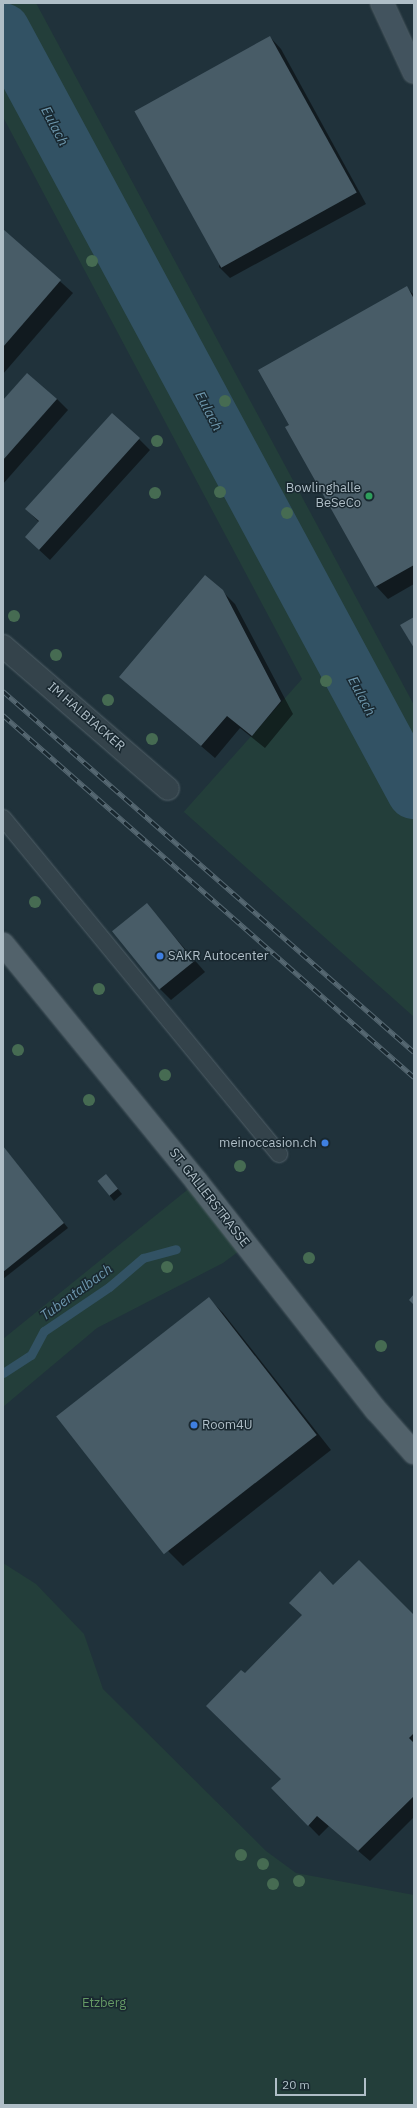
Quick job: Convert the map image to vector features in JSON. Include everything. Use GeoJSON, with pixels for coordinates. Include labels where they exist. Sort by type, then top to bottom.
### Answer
{"type":"FeatureCollection","features":[{"type":"Feature","properties":{"kind":"main road"},"geometry":{"type":"LineString","coordinates":[[382,3],[414,72]]}},
{"type":"Feature","properties":{"kind":"main road","name":"ST. GALLERSTRASSE"},"geometry":{"type":"LineString","coordinates":[[3,944],[197,1182],[376,1410],[414,1453]]}},
{"type":"Feature","properties":{"kind":"street","name":"IM HALBIACKER"},"geometry":{"type":"LineString","coordinates":[[3,646],[168,789]]}},
{"type":"Feature","properties":{"kind":"lane"},"geometry":{"type":"LineString","coordinates":[[3,818],[279,1154]]}},
{"type":"Feature","properties":{"kind":"green space"},"geometry":{"type":"Polygon","coordinates":[[[3,3],[36,3],[414,705],[414,1017],[184,812],[180,816],[302,679],[3,117],[3,3]]]}},
{"type":"Feature","properties":{"kind":"green space"},"geometry":{"type":"Polygon","coordinates":[[[197,1182],[246,1246],[223,1263],[97,1328],[3,1407],[3,1339],[197,1182]]]}},
{"type":"Feature","properties":{"kind":"green space","name":"Etzberg"},"geometry":{"type":"Polygon","coordinates":[[[3,1563],[36,1584],[84,1634],[103,1689],[266,1851],[296,1873],[414,1895],[414,2105],[3,2105],[3,1563]]]}},
{"type":"Feature","properties":{"kind":"building"},"geometry":{"type":"Polygon","coordinates":[[[270,36],[357,193],[221,268],[134,111],[270,36]]]}},
{"type":"Feature","properties":{"kind":"building"},"geometry":{"type":"Polygon","coordinates":[[[3,229],[61,280],[3,347],[3,229]]]}},
{"type":"Feature","properties":{"kind":"building","name":"Bowlinghalle BeSeCo"},"geometry":{"type":"Polygon","coordinates":[[[407,286],[414,299],[414,565],[375,587],[285,427],[289,425],[258,370],[407,286]]]}},
{"type":"Feature","properties":{"kind":"building"},"geometry":{"type":"Polygon","coordinates":[[[27,373],[57,399],[3,460],[3,400],[27,373]]]}},
{"type":"Feature","properties":{"kind":"building"},"geometry":{"type":"Polygon","coordinates":[[[112,413],[140,438],[39,550],[25,537],[39,521],[25,509],[112,413]]]}},
{"type":"Feature","properties":{"kind":"building"},"geometry":{"type":"Polygon","coordinates":[[[205,575],[223,590],[281,701],[252,736],[227,716],[201,746],[119,677],[205,575]]]}},
{"type":"Feature","properties":{"kind":"building"},"geometry":{"type":"Polygon","coordinates":[[[414,617],[414,648],[400,625],[414,617]]]}},
{"type":"Feature","properties":{"kind":"building"},"geometry":{"type":"Polygon","coordinates":[[[147,903],[194,961],[159,990],[112,931],[147,903]]]}},
{"type":"Feature","properties":{"kind":"building"},"geometry":{"type":"Polygon","coordinates":[[[3,1146],[64,1223],[3,1272],[3,1146]]]}},
{"type":"Feature","properties":{"kind":"building"},"geometry":{"type":"Polygon","coordinates":[[[106,1174],[118,1189],[109,1196],[97,1181],[106,1174]]]}},
{"type":"Feature","properties":{"kind":"building"},"geometry":{"type":"Polygon","coordinates":[[[414,1294],[414,1305],[409,1300],[414,1294]]]}},
{"type":"Feature","properties":{"kind":"building"},"geometry":{"type":"Polygon","coordinates":[[[209,1297],[317,1435],[164,1554],[56,1416],[209,1297]]]}},
{"type":"Feature","properties":{"kind":"building"},"geometry":{"type":"Polygon","coordinates":[[[359,1560],[414,1615],[414,1733],[409,1738],[414,1743],[414,1796],[358,1851],[317,1816],[308,1826],[271,1788],[281,1779],[206,1706],[241,1670],[245,1673],[302,1615],[289,1603],[320,1571],[333,1585],[359,1560]]]}},
{"type":"Feature","properties":{"kind":"waterway","name":"Eulach"},"geometry":{"type":"LineString","coordinates":[[3,30],[414,792]]}},
{"type":"Feature","properties":{"kind":"waterway","name":"Tubentalbach"},"geometry":{"type":"LineString","coordinates":[[3,1373],[31,1355],[44,1331],[109,1287],[143,1258],[176,1249]]}},
{"type":"Feature","properties":{"kind":"railway"},"geometry":{"type":"LineString","coordinates":[[3,691],[414,1052]]}},
{"type":"Feature","properties":{"kind":"railway"},"geometry":{"type":"LineString","coordinates":[[3,715],[414,1077]]}},
{"type":"Feature","properties":{"kind":"place","name":"Bowlinghalle BeSeCo"},"geometry":{"type":"Point","coordinates":[369,496]}},
{"type":"Feature","properties":{"kind":"place","name":"SAKR Autocenter"},"geometry":{"type":"Point","coordinates":[160,956]}},
{"type":"Feature","properties":{"kind":"place","name":"meinoccasion.ch"},"geometry":{"type":"Point","coordinates":[325,1143]}},
{"type":"Feature","properties":{"kind":"place","name":"Room4U"},"geometry":{"type":"Point","coordinates":[194,1425]}}]}
